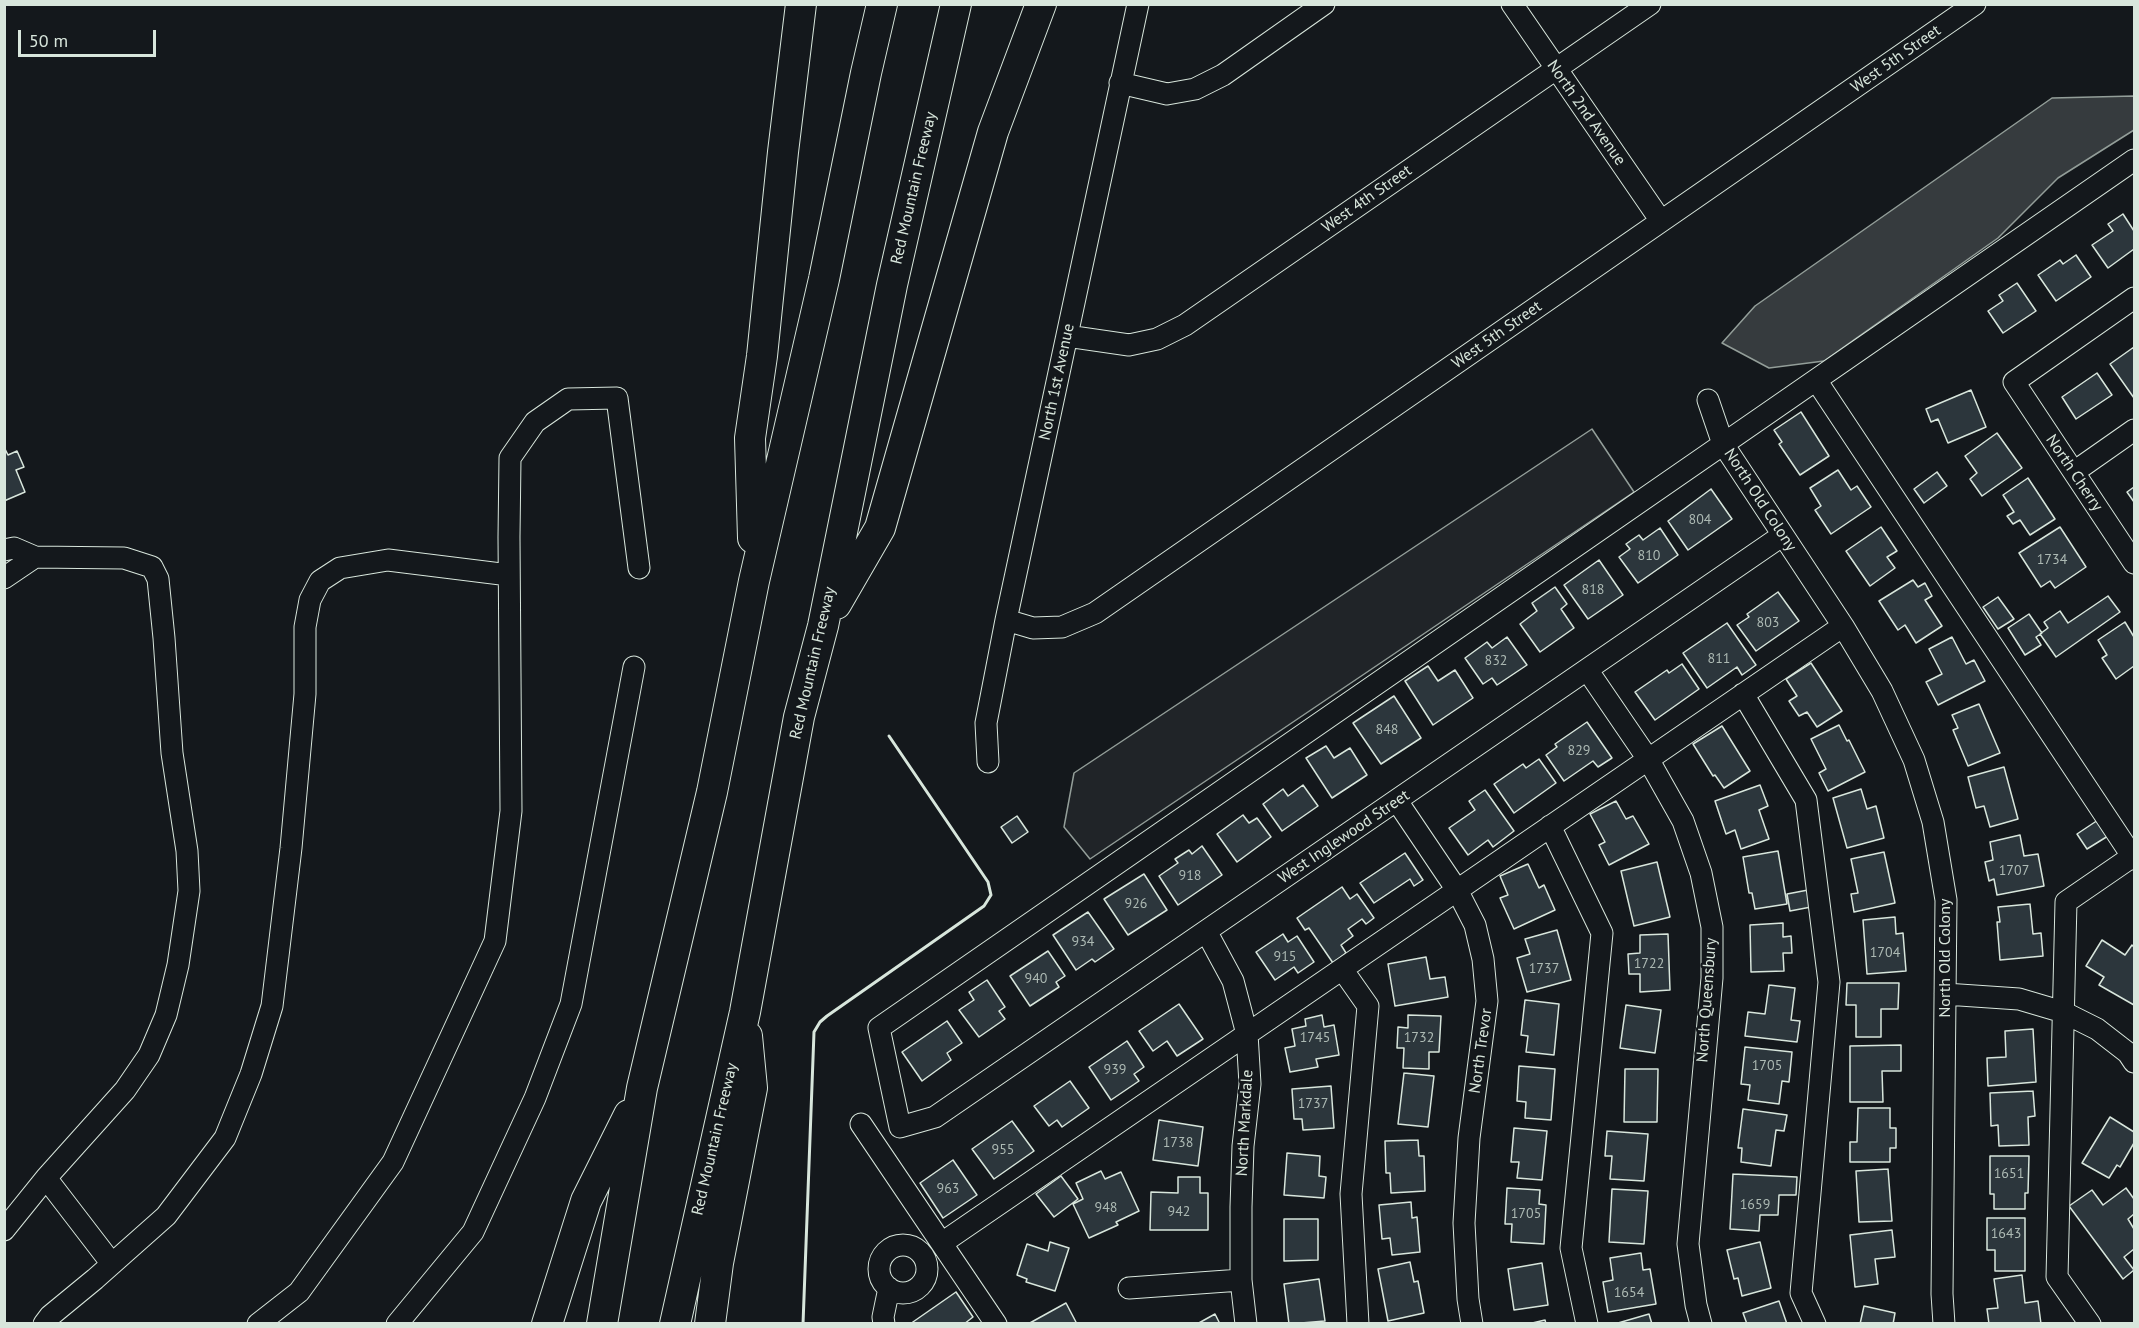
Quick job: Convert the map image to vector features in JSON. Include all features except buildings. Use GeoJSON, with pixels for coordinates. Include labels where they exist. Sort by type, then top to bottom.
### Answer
{"type":"FeatureCollection","features":[{"type":"Feature","properties":{"kind":"highway"},"geometry":{"type":"LineString","coordinates":[[754,581],[750,438],[762,356],[801,4]]}},
{"type":"Feature","properties":{"kind":"highway"},"geometry":{"type":"LineString","coordinates":[[602,1323],[642,1088],[712,792],[754,581],[824,279],[882,4]]}},
{"type":"Feature","properties":{"kind":"highway","name":"Red Mountain Freeway"},"geometry":{"type":"LineString","coordinates":[[675,1323],[745,1012],[799,717],[823,626],[892,285],[956,4]]}},
{"type":"Feature","properties":{"kind":"highway"},"geometry":{"type":"LineString","coordinates":[[823,626],[880,528],[993,132],[1041,4]]}},
{"type":"Feature","properties":{"kind":"highway"},"geometry":{"type":"LineString","coordinates":[[710,1323],[718,1263],[752,1088],[745,1012]]}},
{"type":"Feature","properties":{"kind":"highway"},"geometry":{"type":"LineString","coordinates":[[547,1323],[585,1201],[642,1088]]}},
{"type":"Feature","properties":{"kind":"street","name":"North 1st Avenue"},"geometry":{"type":"LineString","coordinates":[[988,762],[986,723],[1006,620],[1138,4]]}},
{"type":"Feature","properties":{"kind":"street"},"geometry":{"type":"LineString","coordinates":[[1120,84],[1167,94],[1195,88],[1223,75],[1324,4]]}},
{"type":"Feature","properties":{"kind":"street","name":"North 2nd Avenue"},"geometry":{"type":"LineString","coordinates":[[1512,4],[1661,220]]}},
{"type":"Feature","properties":{"kind":"street","name":"West 4th Street"},"geometry":{"type":"LineString","coordinates":[[1067,336],[1129,345],[1157,339],[1185,325],[1650,4]]}},
{"type":"Feature","properties":{"kind":"street","name":"West 5th Street"},"geometry":{"type":"LineString","coordinates":[[1006,620],[1034,628],[1062,627],[1095,613],[1975,4]]}},
{"type":"Feature","properties":{"kind":"street"},"geometry":{"type":"LineString","coordinates":[[1723,444],[2134,160]]}},
{"type":"Feature","properties":{"kind":"street","name":"North Cherry"},"geometry":{"type":"LineString","coordinates":[[2134,298],[2014,382],[2134,563]]}},
{"type":"Feature","properties":{"kind":"street"},"geometry":{"type":"LineString","coordinates":[[1816,380],[2134,858],[2066,902],[2057,1277],[2090,1323]]}},
{"type":"Feature","properties":{"kind":"street"},"geometry":{"type":"LineString","coordinates":[[258,1323],[299,1292],[393,1162],[495,941],[511,811],[510,458],[535,422],[568,399],[617,398],[639,567]]}},
{"type":"Feature","properties":{"kind":"street","name":"North Old Colony"},"geometry":{"type":"LineString","coordinates":[[1708,400],[1723,444],[1843,626],[1882,691],[1914,760],[1933,822],[1946,900],[1942,1294],[1944,1323]]}},
{"type":"Feature","properties":{"kind":"street"},"geometry":{"type":"LineString","coordinates":[[2074,472],[2134,430]]}},
{"type":"Feature","properties":{"kind":"street","name":"West Inglewood Street"},"geometry":{"type":"LineString","coordinates":[[1723,444],[879,1028],[900,1126],[935,1118],[1783,535]]}},
{"type":"Feature","properties":{"kind":"street"},"geometry":{"type":"LineString","coordinates":[[4,550],[14,548],[35,557],[124,558],[152,567],[158,579],[172,753],[187,851],[189,891],[178,965],[166,1015],[149,1055],[125,1090],[46,1178],[4,1230]]}},
{"type":"Feature","properties":{"kind":"street"},"geometry":{"type":"LineString","coordinates":[[4,578],[35,557]]}},
{"type":"Feature","properties":{"kind":"street"},"geometry":{"type":"LineString","coordinates":[[45,1323],[50,1316],[166,1216],[225,1138],[255,1062],[272,1006],[291,848],[305,694],[305,627],[309,600],[320,581],[340,568],[388,560],[509,575]]}},
{"type":"Feature","properties":{"kind":"street"},"geometry":{"type":"LineString","coordinates":[[942,1243],[1843,626]]}},
{"type":"Feature","properties":{"kind":"street"},"geometry":{"type":"LineString","coordinates":[[397,1323],[473,1232],[535,1098],[571,1004],[634,667]]}},
{"type":"Feature","properties":{"kind":"street","name":"North Queensbury"},"geometry":{"type":"LineString","coordinates":[[1588,671],[1648,759],[1683,821],[1701,873],[1712,927],[1712,978],[1688,1244],[1696,1305],[1701,1323]]}},
{"type":"Feature","properties":{"kind":"street"},"geometry":{"type":"LineString","coordinates":[[1743,694],[1806,800],[1829,982],[1801,1293],[1815,1323]]}},
{"type":"Feature","properties":{"kind":"street","name":"North Trevor"},"geometry":{"type":"LineString","coordinates":[[1397,801],[1457,890],[1475,925],[1484,959],[1487,1001],[1469,1138],[1464,1223],[1468,1299],[1472,1323]]}},
{"type":"Feature","properties":{"kind":"street"},"geometry":{"type":"LineString","coordinates":[[1550,826],[1602,933],[1571,1248],[1587,1323]]}},
{"type":"Feature","properties":{"kind":"street","name":"North Markdale"},"geometry":{"type":"LineString","coordinates":[[1206,931],[1233,981],[1247,1034],[1250,1084],[1243,1146],[1240,1207],[1241,1280],[1246,1323]]}},
{"type":"Feature","properties":{"kind":"street"},"geometry":{"type":"LineString","coordinates":[[1342,969],[1368,1006],[1351,1194],[1358,1323]]}},
{"type":"Feature","properties":{"kind":"street"},"geometry":{"type":"LineString","coordinates":[[1945,994],[2019,999],[2063,1012],[2097,1029],[2128,1053],[2134,1062]]}},
{"type":"Feature","properties":{"kind":"street"},"geometry":{"type":"LineString","coordinates":[[861,1124],[996,1323]]}},
{"type":"Feature","properties":{"kind":"street"},"geometry":{"type":"LineString","coordinates":[[46,1178],[112,1264]]}},
{"type":"Feature","properties":{"kind":"street"},"geometry":{"type":"LineString","coordinates":[[1129,1288],[1241,1280]]}},
{"type":"Feature","properties":{"kind":"street"},"geometry":{"type":"LineString","coordinates":[[884,1323],[888,1288]]}},
{"type":"Feature","properties":{"kind":"shaded area"},"geometry":{"type":"Polygon","coordinates":[[[2134,96],[2134,130],[2058,178],[1998,238],[1824,361],[1769,368],[1722,343],[1755,306],[2052,98],[2134,96]]]}},
{"type":"Feature","properties":{"kind":"shaded area"},"geometry":{"type":"Polygon","coordinates":[[[1592,429],[1634,492],[1090,859],[1064,827],[1074,773],[1592,429]]]}},
{"type":"Feature","properties":{"kind":"wall"},"geometry":{"type":"LineString","coordinates":[[803,1324],[814,1032],[827,1016],[984,906],[991,895],[988,882],[889,736]]}}]}
